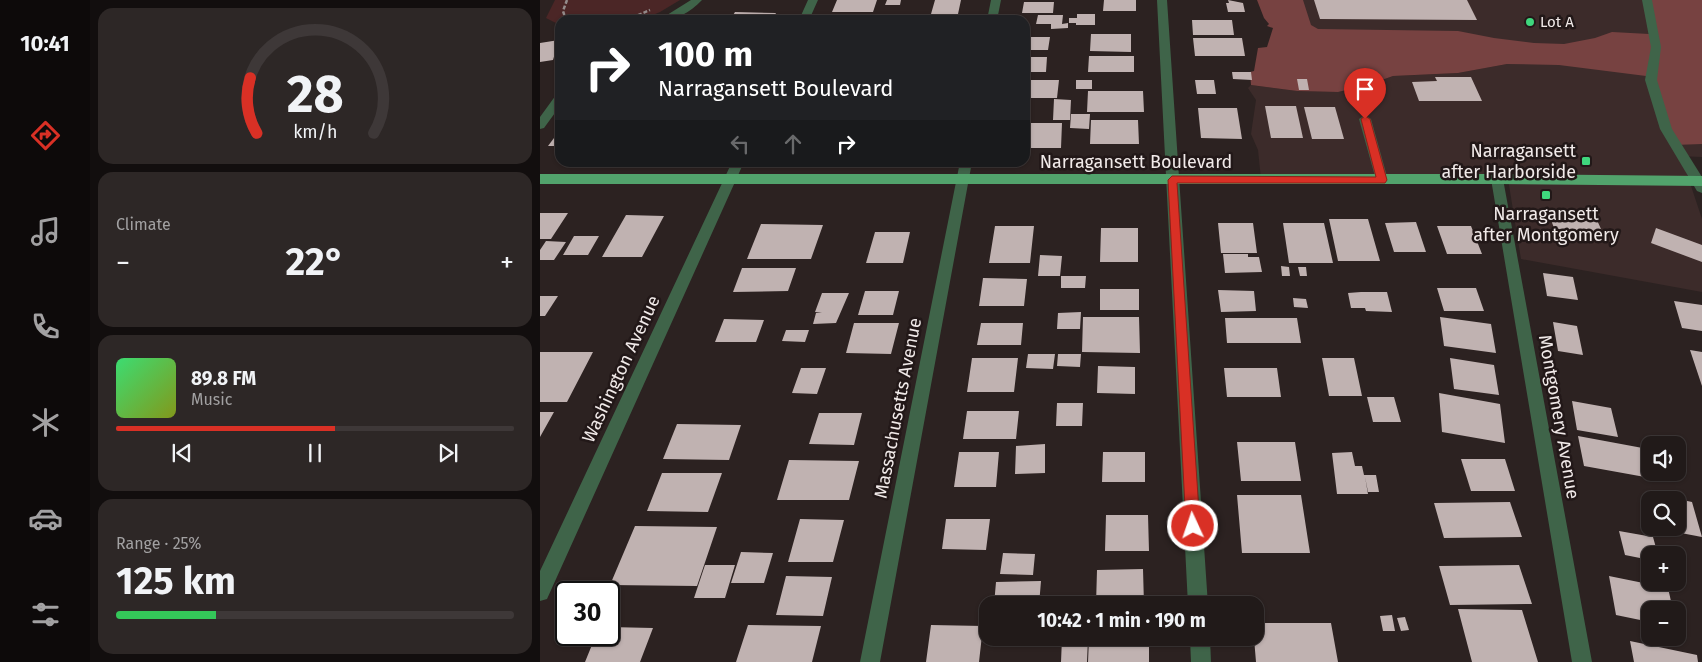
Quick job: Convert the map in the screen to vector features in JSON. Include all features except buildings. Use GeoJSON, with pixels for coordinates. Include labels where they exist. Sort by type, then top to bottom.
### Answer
{"type":"FeatureCollection","features":[{"type":"Feature","properties":{"kind":"main road","name":"Narragansett Boulevard"},"geometry":{"type":"LineString","coordinates":[[540,179],[1497,179],[1701,184]]}},
{"type":"Feature","properties":{"kind":"street"},"geometry":{"type":"LineString","coordinates":[[675,15],[684,11],[696,0]]}},
{"type":"Feature","properties":{"kind":"street"},"geometry":{"type":"LineString","coordinates":[[806,15],[813,0]]}},
{"type":"Feature","properties":{"kind":"street"},"geometry":{"type":"LineString","coordinates":[[993,15],[996,0]]}},
{"type":"Feature","properties":{"kind":"street"},"geometry":{"type":"LineString","coordinates":[[1162,0],[1197,596]]}},
{"type":"Feature","properties":{"kind":"street"},"geometry":{"type":"LineString","coordinates":[[1647,0],[1656,47],[1651,80],[1666,129],[1701,184]]}},
{"type":"Feature","properties":{"kind":"street"},"geometry":{"type":"LineString","coordinates":[[540,125],[555,105]]}},
{"type":"Feature","properties":{"kind":"street"},"geometry":{"type":"LineString","coordinates":[[1365,119],[1382,180]]}},
{"type":"Feature","properties":{"kind":"street","name":"Washington Avenue"},"geometry":{"type":"LineString","coordinates":[[540,592],[736,167]]}},
{"type":"Feature","properties":{"kind":"street","name":"Massachusetts Avenue"},"geometry":{"type":"LineString","coordinates":[[870,662],[965,167]]}},
{"type":"Feature","properties":{"kind":"street","name":"Montgomery Avenue"},"geometry":{"type":"LineString","coordinates":[[1497,179],[1582,662]]}},
{"type":"Feature","properties":{"kind":"street"},"geometry":{"type":"LineString","coordinates":[[1200,646],[1201,662]]}},
{"type":"Feature","properties":{"kind":"path"},"geometry":{"type":"LineString","coordinates":[[564,15],[563,11],[566,0]]}},
{"type":"Feature","properties":{"kind":"path"},"geometry":{"type":"LineString","coordinates":[[637,15],[652,8]]}},
{"type":"Feature","properties":{"kind":"shaded area"},"geometry":{"type":"Polygon","coordinates":[[[555,0],[680,0],[653,15],[555,15],[555,22],[546,18],[555,0]]]}},
{"type":"Feature","properties":{"kind":"shaded area"},"geometry":{"type":"Polygon","coordinates":[[[1257,0],[1303,0],[1311,25],[1318,29],[1458,31],[1534,43],[1564,44],[1595,38],[1612,32],[1649,34],[1643,0],[1702,0],[1702,144],[1674,145],[1669,139],[1646,76],[1559,65],[1507,64],[1458,73],[1393,76],[1368,85],[1338,92],[1297,91],[1251,85],[1250,72],[1254,71],[1258,48],[1267,47],[1273,28],[1267,26],[1269,24],[1264,18],[1257,0]]]}},
{"type":"Feature","properties":{"kind":"shaded area"},"geometry":{"type":"Polygon","coordinates":[[[1269,0],[1683,0],[1702,61],[1702,157],[1678,156],[1686,171],[1702,219],[1702,292],[1521,259],[1508,179],[1261,179],[1258,150],[1251,134],[1256,100],[1248,88],[1251,85],[1297,91],[1338,92],[1368,85],[1393,76],[1458,73],[1507,64],[1535,64],[1287,60],[1269,0]]]}},
{"type":"Feature","properties":{"kind":"place","name":"Lot A"},"geometry":{"type":"Point","coordinates":[1530,22]}},
{"type":"Feature","properties":{"kind":"place","name":"Narragansett after Harborside"},"geometry":{"type":"Point","coordinates":[1586,161]}},
{"type":"Feature","properties":{"kind":"place","name":"Narragansett after Montgomery"},"geometry":{"type":"Point","coordinates":[1546,195]}},
{"type":"Feature","properties":{"kind":"route"},"geometry":{"type":"LineString","coordinates":[[1193,526],[1172,180],[1382,180],[1365,119]]}}]}
